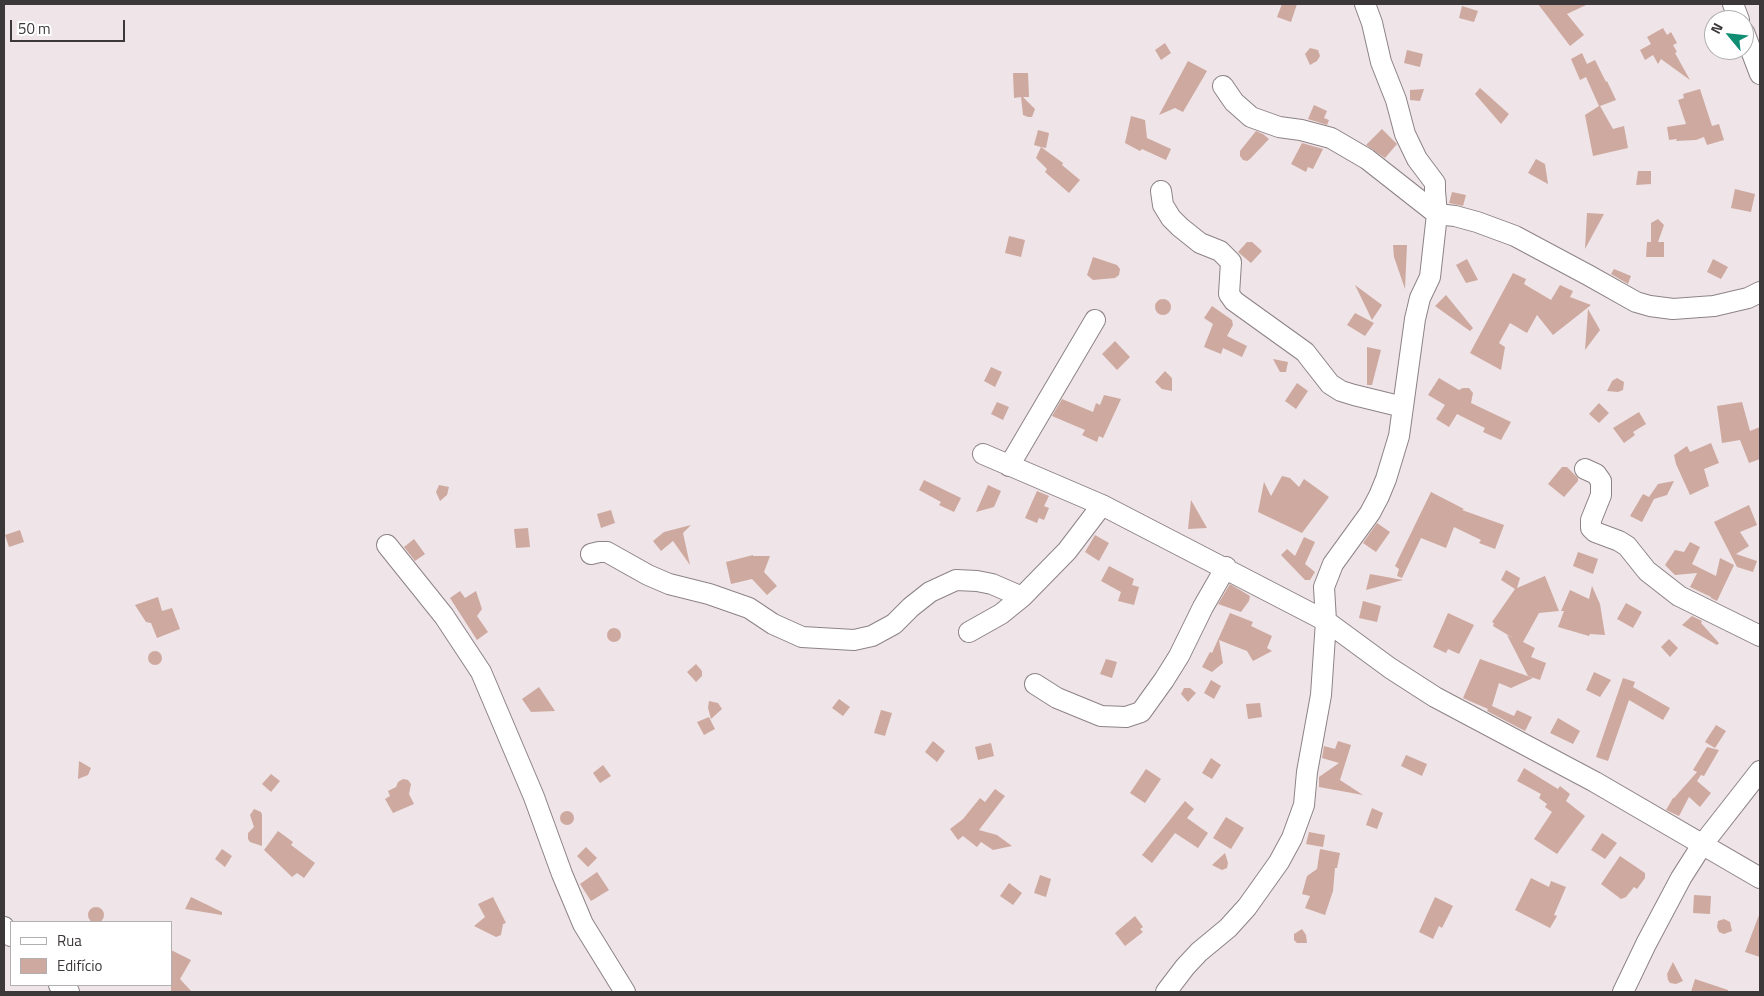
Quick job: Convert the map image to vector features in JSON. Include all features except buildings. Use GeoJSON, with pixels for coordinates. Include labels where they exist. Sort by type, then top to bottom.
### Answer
{"type":"FeatureCollection","features":[{"type":"Feature","properties":{"kind":"street"},"geometry":{"type":"LineString","coordinates":[[1166,992],[1199,952],[1228,928],[1247,907],[1279,862],[1292,838],[1304,805],[1307,772],[1321,696],[1326,621],[1324,587],[1333,564],[1370,513],[1386,480],[1399,436],[1415,319],[1420,298],[1430,276],[1436,214],[1434,183],[1417,159],[1405,134],[1396,100],[1381,62],[1366,4]]}},
{"type":"Feature","properties":{"kind":"street"},"geometry":{"type":"LineString","coordinates":[[1754,58],[1760,74]]}},
{"type":"Feature","properties":{"kind":"street"},"geometry":{"type":"LineString","coordinates":[[1223,86],[1234,102],[1251,117],[1279,127],[1301,130],[1331,138],[1367,159],[1436,214],[1455,216],[1477,222],[1515,236],[1588,274],[1636,302],[1673,309],[1714,306],[1748,298],[1760,292]]}},
{"type":"Feature","properties":{"kind":"street"},"geometry":{"type":"LineString","coordinates":[[1161,191],[1163,205],[1171,218],[1200,243],[1220,251],[1231,262],[1229,294],[1234,301],[1305,352],[1330,384],[1341,391],[1403,407]]}},
{"type":"Feature","properties":{"kind":"street"},"geometry":{"type":"LineString","coordinates":[[1009,466],[1095,320]]}},
{"type":"Feature","properties":{"kind":"street"},"geometry":{"type":"LineString","coordinates":[[983,454],[1102,505],[1326,621],[1390,668],[1436,697],[1595,782],[1760,878]]}},
{"type":"Feature","properties":{"kind":"street"},"geometry":{"type":"LineString","coordinates":[[1586,469],[1602,481],[1601,495],[1591,520],[1591,528],[1595,532],[1627,546],[1647,570],[1679,596],[1760,636]]}},
{"type":"Feature","properties":{"kind":"street"},"geometry":{"type":"LineString","coordinates":[[970,632],[1001,614],[1022,598],[1067,551],[1102,505]]}},
{"type":"Feature","properties":{"kind":"street"},"geometry":{"type":"LineString","coordinates":[[387,545],[444,616],[481,672],[534,797],[558,865],[583,924],[625,992]]}},
{"type":"Feature","properties":{"kind":"street"},"geometry":{"type":"LineString","coordinates":[[591,554],[607,552],[648,575],[676,586],[735,602],[749,608],[786,631],[802,637],[854,640],[872,636],[894,624],[930,592],[956,580],[992,584],[1022,598]]}},
{"type":"Feature","properties":{"kind":"street"},"geometry":{"type":"LineString","coordinates":[[1035,684],[1057,698],[1101,716],[1126,716],[1141,712],[1179,656],[1203,607],[1226,568]]}},
{"type":"Feature","properties":{"kind":"street"},"geometry":{"type":"LineString","coordinates":[[1624,992],[1681,878],[1702,845],[1760,771]]}}]}
